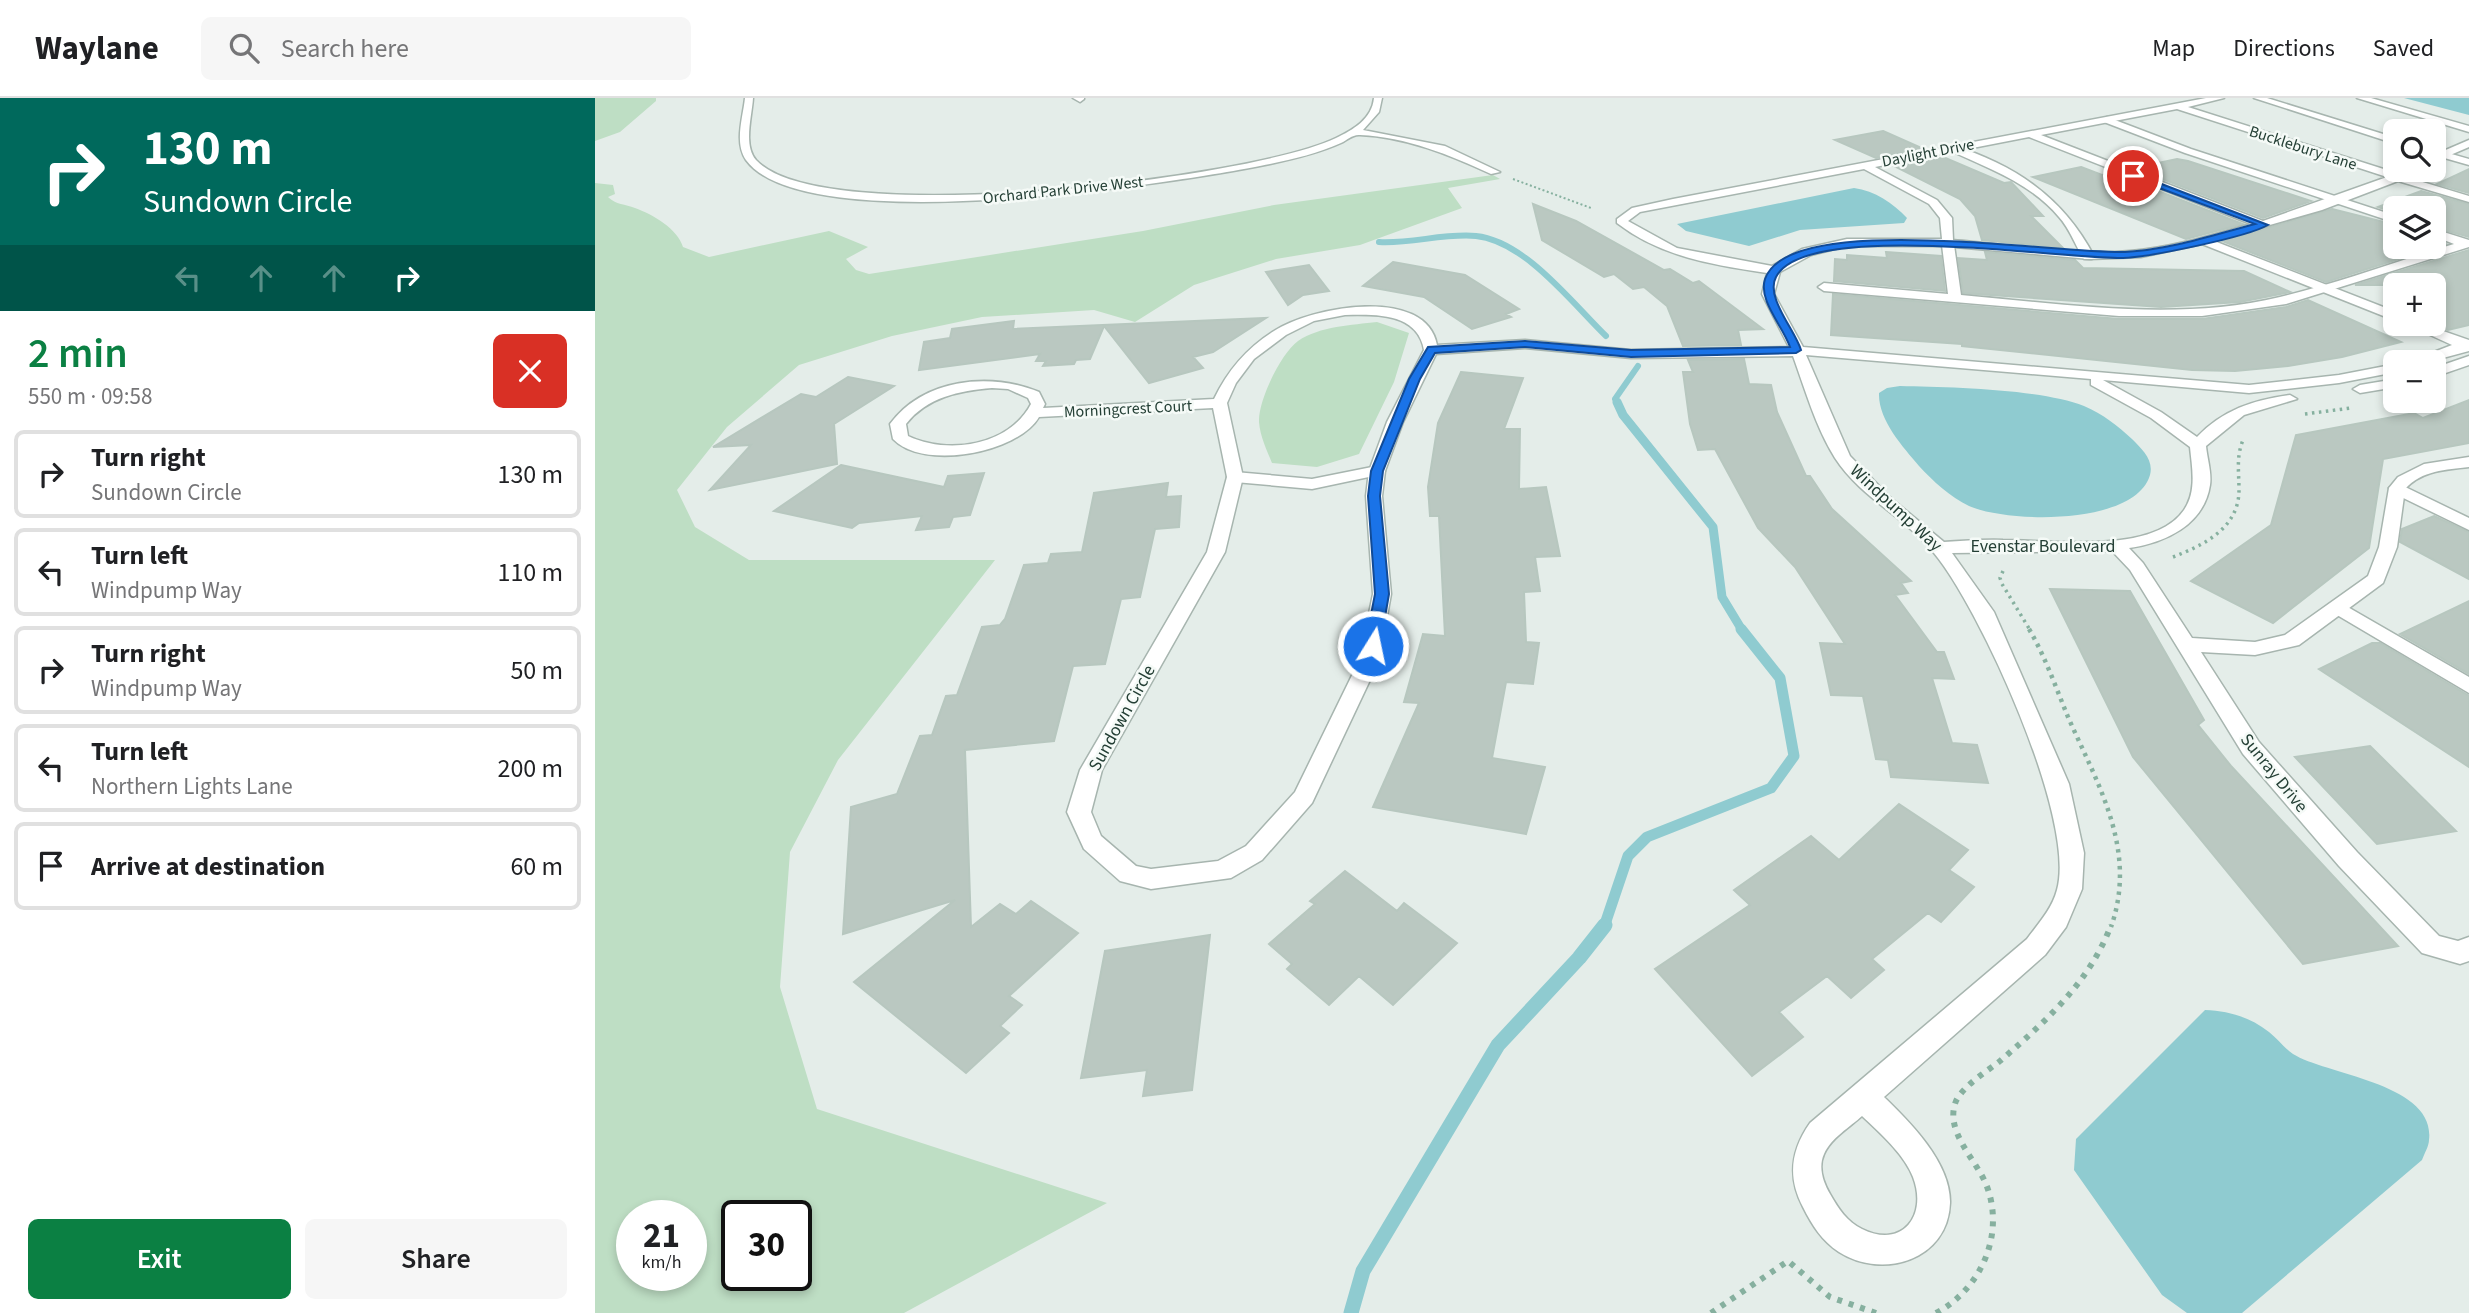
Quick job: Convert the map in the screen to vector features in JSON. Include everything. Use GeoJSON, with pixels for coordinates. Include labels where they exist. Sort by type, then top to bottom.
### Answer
{"type":"FeatureCollection","features":[{"type":"Feature","properties":{"kind":"street","name":"Orchard Park Drive West"},"geometry":{"type":"LineString","coordinates":[[749,98],[746,151],[758,166],[782,179],[814,188],[895,198],[1006,199],[1094,189],[1266,161],[1321,146],[1355,131]]}},
{"type":"Feature","properties":{"kind":"street"},"geometry":{"type":"LineString","coordinates":[[1355,131],[1376,111],[1378,98]]}},
{"type":"Feature","properties":{"kind":"street","name":"Daylight Drive"},"geometry":{"type":"LineString","coordinates":[[1613,207],[1636,210],[2220,98]]}},
{"type":"Feature","properties":{"kind":"street"},"geometry":{"type":"LineString","coordinates":[[2258,98],[2383,137]]}},
{"type":"Feature","properties":{"kind":"street"},"geometry":{"type":"LineString","coordinates":[[2361,98],[2469,128]]}},
{"type":"Feature","properties":{"kind":"street","name":"Bucklebury Lane"},"geometry":{"type":"LineString","coordinates":[[2178,106],[2383,174]]}},
{"type":"Feature","properties":{"kind":"street"},"geometry":{"type":"LineString","coordinates":[[2107,120],[2383,216]]}},
{"type":"Feature","properties":{"kind":"street"},"geometry":{"type":"LineString","coordinates":[[1355,131],[1442,148],[1495,172]]}},
{"type":"Feature","properties":{"kind":"street"},"geometry":{"type":"LineString","coordinates":[[2030,134],[2264,225]]}},
{"type":"Feature","properties":{"kind":"street"},"geometry":{"type":"LineString","coordinates":[[2446,152],[2469,143]]}},
{"type":"Feature","properties":{"kind":"street"},"geometry":{"type":"LineString","coordinates":[[1952,148],[2031,187],[2053,202],[2071,221],[2088,256]]}},
{"type":"Feature","properties":{"kind":"street"},"geometry":{"type":"LineString","coordinates":[[2446,157],[2469,162]]}},
{"type":"Feature","properties":{"kind":"street"},"geometry":{"type":"LineString","coordinates":[[1865,164],[1933,202],[1946,218],[1955,299]]}},
{"type":"Feature","properties":{"kind":"street"},"geometry":{"type":"LineString","coordinates":[[1636,210],[1621,221],[1633,232],[1675,249],[1774,270],[1796,255],[1838,243],[1886,241],[2088,256],[2144,254],[2264,225],[2341,202],[2386,182]]}},
{"type":"Feature","properties":{"kind":"street","name":"Bucklebury Lane"},"geometry":{"type":"LineString","coordinates":[[2409,182],[2469,199]]}},
{"type":"Feature","properties":{"kind":"street"},"geometry":{"type":"LineString","coordinates":[[2446,236],[2467,244]]}},
{"type":"Feature","properties":{"kind":"street"},"geometry":{"type":"LineString","coordinates":[[2202,240],[2383,312]]}},
{"type":"Feature","properties":{"kind":"street"},"geometry":{"type":"LineString","coordinates":[[1824,287],[2119,313],[2202,312],[2281,301],[2467,244]]}},
{"type":"Feature","properties":{"kind":"street","name":"Windpump Way"},"geometry":{"type":"LineString","coordinates":[[1774,270],[1768,295],[1791,334],[1831,436],[1843,457],[1886,503],[1940,548],[1985,612],[2058,784],[2073,853],[2070,889],[2057,919],[2036,947],[1917,1048],[1864,1098],[1820,1133],[1809,1148],[1805,1162],[1808,1181],[1815,1201],[1839,1234],[1856,1245],[1873,1251],[1889,1252],[1918,1239],[1930,1225],[1935,1206],[1933,1189],[1924,1166],[1908,1143],[1864,1098]]}},
{"type":"Feature","properties":{"kind":"street"},"geometry":{"type":"LineString","coordinates":[[1220,403],[1239,367],[1281,332],[1322,314],[1358,310],[1408,318],[1426,328],[1430,335],[1431,350],[1525,344],[1631,354],[1796,350],[2262,389],[2383,371]]}},
{"type":"Feature","properties":{"kind":"street"},"geometry":{"type":"LineString","coordinates":[[2439,336],[2468,349]]}},
{"type":"Feature","properties":{"kind":"street"},"geometry":{"type":"LineString","coordinates":[[2446,354],[2468,349]]}},
{"type":"Feature","properties":{"kind":"street"},"geometry":{"type":"LineString","coordinates":[[2446,365],[2468,349]]}},
{"type":"Feature","properties":{"kind":"street","name":"Sundown Circle"},"geometry":{"type":"LineString","coordinates":[[1220,403],[1235,477],[1216,552],[1091,769],[1079,812],[1092,842],[1129,874],[1151,880],[1222,871],[1254,853],[1304,797],[1369,661],[1382,594],[1374,496],[1377,471],[1415,379],[1431,350]]}},
{"type":"Feature","properties":{"kind":"street"},"geometry":{"type":"LineString","coordinates":[[2072,374],[2111,388],[2199,445],[2218,423],[2247,408],[2383,385]]}},
{"type":"Feature","properties":{"kind":"street","name":"Morningcrest Court"},"geometry":{"type":"LineString","coordinates":[[1036,413],[1038,404],[1034,395],[1024,389],[1001,384],[972,385],[939,394],[913,407],[903,415],[897,432],[901,439],[910,445],[925,449],[963,449],[1010,434],[1029,422],[1036,413],[1220,403]]}},
{"type":"Feature","properties":{"kind":"street","name":"Evenstar Boulevard"},"geometry":{"type":"LineString","coordinates":[[1940,548],[2001,545],[2119,548],[2160,534],[2192,513],[2202,496],[2204,486],[2199,445]]}},
{"type":"Feature","properties":{"kind":"street"},"geometry":{"type":"LineString","coordinates":[[2188,644],[2243,648],[2283,644],[2339,608],[2376,579],[2383,566],[2397,488],[2414,472],[2469,461]]}},
{"type":"Feature","properties":{"kind":"street"},"geometry":{"type":"LineString","coordinates":[[1235,477],[1313,484],[1377,471]]}},
{"type":"Feature","properties":{"kind":"street"},"geometry":{"type":"LineString","coordinates":[[2397,488],[2469,525]]}},
{"type":"Feature","properties":{"kind":"street","name":"Sunray Drive"},"geometry":{"type":"LineString","coordinates":[[2119,548],[2137,567],[2188,644],[2251,748],[2348,859],[2431,945],[2461,953],[2469,947]]}},
{"type":"Feature","properties":{"kind":"street"},"geometry":{"type":"LineString","coordinates":[[2339,608],[2469,687]]}},
{"type":"Feature","properties":{"kind":"path"},"geometry":{"type":"LineString","coordinates":[[1495,172],[1591,208]]}},
{"type":"Feature","properties":{"kind":"path"},"geometry":{"type":"LineString","coordinates":[[2296,416],[2363,406]]}},
{"type":"Feature","properties":{"kind":"path"},"geometry":{"type":"LineString","coordinates":[[2137,567],[2187,552],[2222,529],[2238,505],[2238,450],[2250,434]]}},
{"type":"Feature","properties":{"kind":"path"},"geometry":{"type":"LineString","coordinates":[[1936,1313],[1948,1308],[1979,1277],[1987,1256],[1991,1227],[1990,1195],[1953,1120],[1953,1106],[1959,1094],[2053,1014],[2091,970],[2104,949],[2114,922],[2119,891],[2119,845],[2113,821],[2032,635],[2000,578],[2003,571],[2009,568]]}},
{"type":"Feature","properties":{"kind":"path"},"geometry":{"type":"LineString","coordinates":[[1711,1313],[1788,1261],[1831,1297],[1875,1313]]}},
{"type":"Feature","properties":{"kind":"green space"},"geometry":{"type":"Polygon","coordinates":[[[595,98],[656,98],[656,101],[620,132],[595,141],[595,98]]]}},
{"type":"Feature","properties":{"kind":"green space"},"geometry":{"type":"Polygon","coordinates":[[[1493,175],[1500,179],[1448,188],[1462,208],[1360,245],[1276,259],[1194,285],[1135,322],[1094,310],[982,317],[892,336],[799,365],[727,427],[677,490],[695,527],[749,560],[995,560],[838,760],[790,852],[780,987],[817,1109],[1107,1203],[904,1313],[595,1313],[595,183],[613,185],[615,194],[608,197],[611,200],[656,218],[676,234],[683,247],[709,257],[829,231],[868,247],[846,259],[856,270],[869,274],[1143,231],[1274,205],[1493,175]]]}},
{"type":"Feature","properties":{"kind":"green space"},"geometry":{"type":"Polygon","coordinates":[[[1377,322],[1409,333],[1394,382],[1359,454],[1317,467],[1272,463],[1261,433],[1260,413],[1266,390],[1291,347],[1316,332],[1377,322]]]}},
{"type":"Feature","properties":{"kind":"water"},"geometry":{"type":"Polygon","coordinates":[[[2404,98],[2469,98],[2469,115],[2404,98]]]}},
{"type":"Feature","properties":{"kind":"water"},"geometry":{"type":"Polygon","coordinates":[[[1854,188],[1876,195],[1896,207],[1907,218],[1904,223],[1800,230],[1749,246],[1686,231],[1677,224],[1854,188]]]}},
{"type":"Feature","properties":{"kind":"water"},"geometry":{"type":"Polygon","coordinates":[[[1900,386],[2020,392],[2084,406],[2110,421],[2140,447],[2149,460],[2150,475],[2139,492],[2121,504],[2096,512],[2068,516],[2011,516],[1969,506],[1924,472],[1887,423],[1879,393],[1887,388],[1900,386]]]}},
{"type":"Feature","properties":{"kind":"water"},"geometry":{"type":"Polygon","coordinates":[[[2205,1010],[2231,1013],[2247,1019],[2269,1032],[2293,1054],[2398,1093],[2415,1105],[2427,1121],[2429,1140],[2422,1160],[2242,1313],[2187,1313],[2162,1295],[2074,1170],[2076,1139],[2205,1010]]]}},
{"type":"Feature","properties":{"kind":"building"},"geometry":{"type":"Polygon","coordinates":[[[1883,131],[1924,149],[1876,158],[1835,140],[1883,131]]]}},
{"type":"Feature","properties":{"kind":"building"},"geometry":{"type":"Polygon","coordinates":[[[1943,157],[2004,183],[2011,182],[2043,216],[2031,216],[2063,248],[1982,240],[1975,216],[1960,199],[1894,166],[1943,157]]]}},
{"type":"Feature","properties":{"kind":"building"},"geometry":{"type":"Polygon","coordinates":[[[2177,159],[2311,201],[2263,218],[2134,168],[2177,159]]]}},
{"type":"Feature","properties":{"kind":"building"},"geometry":{"type":"Polygon","coordinates":[[[2081,167],[2102,175],[2112,173],[2243,224],[2186,239],[2033,177],[2081,167]]]}},
{"type":"Feature","properties":{"kind":"building"},"geometry":{"type":"Polygon","coordinates":[[[2469,169],[2469,193],[2437,184],[2469,169]]]}},
{"type":"Feature","properties":{"kind":"building"},"geometry":{"type":"Polygon","coordinates":[[[2421,191],[2439,196],[2408,196],[2421,191]]]}},
{"type":"Feature","properties":{"kind":"building"},"geometry":{"type":"Polygon","coordinates":[[[2446,198],[2469,204],[2469,237],[2446,230],[2446,198]]]}},
{"type":"Feature","properties":{"kind":"building"},"geometry":{"type":"Polygon","coordinates":[[[1533,204],[1576,221],[1664,270],[1670,269],[1693,283],[1699,281],[1763,329],[1738,330],[1741,345],[1683,346],[1667,306],[1644,287],[1633,289],[1614,274],[1604,277],[1542,240],[1533,204]]]}},
{"type":"Feature","properties":{"kind":"building"},"geometry":{"type":"Polygon","coordinates":[[[2332,209],[2383,222],[2383,259],[2399,259],[2326,282],[2222,241],[2332,209]]]}},
{"type":"Feature","properties":{"kind":"building"},"geometry":{"type":"Polygon","coordinates":[[[2469,250],[2469,325],[2448,330],[2446,273],[2394,273],[2469,250]]]}},
{"type":"Feature","properties":{"kind":"building"},"geometry":{"type":"Polygon","coordinates":[[[1886,252],[1941,256],[1945,291],[1834,281],[1835,259],[1847,260],[1847,255],[1887,258],[1886,252]]]}},
{"type":"Feature","properties":{"kind":"building"},"geometry":{"type":"Polygon","coordinates":[[[1985,252],[2075,260],[2083,268],[2244,271],[2290,292],[2240,302],[2161,307],[1963,293],[1958,258],[1987,260],[1985,252]]]}},
{"type":"Feature","properties":{"kind":"building"},"geometry":{"type":"Polygon","coordinates":[[[1393,262],[1465,275],[1519,309],[1506,314],[1511,317],[1472,329],[1424,297],[1363,286],[1393,262]]]}},
{"type":"Feature","properties":{"kind":"building"},"geometry":{"type":"Polygon","coordinates":[[[1309,265],[1329,291],[1303,295],[1288,305],[1266,272],[1309,265]]]}},
{"type":"Feature","properties":{"kind":"building"},"geometry":{"type":"Polygon","coordinates":[[[2383,276],[2383,285],[2355,285],[2383,276]]]}},
{"type":"Feature","properties":{"kind":"building"},"geometry":{"type":"Polygon","coordinates":[[[1833,294],[2119,319],[2202,319],[2286,307],[2308,300],[2401,342],[2342,357],[2235,371],[2192,370],[1962,344],[1831,335],[1833,294]]]}},
{"type":"Feature","properties":{"kind":"building"},"geometry":{"type":"Polygon","coordinates":[[[1266,318],[1213,352],[1193,357],[1203,368],[1149,383],[1104,326],[1090,359],[1076,360],[1074,364],[1043,366],[1046,361],[1036,361],[1040,354],[919,370],[924,342],[950,338],[952,329],[1014,321],[1013,329],[1266,318]]]}},
{"type":"Feature","properties":{"kind":"building"},"geometry":{"type":"Polygon","coordinates":[[[1744,359],[1749,384],[1771,385],[1777,412],[1806,476],[1810,476],[1832,509],[1911,581],[1901,583],[1908,593],[1895,595],[1937,652],[1944,652],[1954,679],[1932,678],[1952,743],[1977,745],[1988,783],[1891,777],[1888,760],[1876,759],[1863,696],[1831,695],[1820,643],[1845,644],[1795,567],[1758,528],[1715,449],[1698,450],[1690,424],[1683,372],[1693,372],[1688,360],[1744,359]]]}},
{"type":"Feature","properties":{"kind":"building"},"geometry":{"type":"Polygon","coordinates":[[[1461,372],[1523,378],[1504,429],[1520,429],[1519,489],[1546,487],[1560,556],[1535,557],[1540,591],[1524,592],[1526,642],[1539,643],[1533,684],[1506,682],[1492,758],[1545,767],[1526,834],[1373,807],[1419,703],[1404,702],[1423,634],[1445,636],[1439,516],[1430,516],[1428,487],[1438,423],[1461,372]]]}},
{"type":"Feature","properties":{"kind":"building"},"geometry":{"type":"Polygon","coordinates":[[[848,377],[894,386],[834,424],[837,464],[710,490],[751,445],[713,447],[801,394],[816,397],[848,377]]]}},
{"type":"Feature","properties":{"kind":"building"},"geometry":{"type":"Polygon","coordinates":[[[2469,400],[2469,443],[2383,459],[2369,548],[2273,623],[2191,581],[2271,525],[2296,435],[2414,413],[2423,418],[2436,413],[2446,413],[2446,409],[2469,400]]]}},
{"type":"Feature","properties":{"kind":"building"},"geometry":{"type":"Polygon","coordinates":[[[841,465],[944,487],[948,476],[984,473],[970,515],[953,517],[949,527],[916,530],[922,516],[859,523],[852,528],[774,511],[841,465]]]}},
{"type":"Feature","properties":{"kind":"building"},"geometry":{"type":"Polygon","coordinates":[[[1168,483],[1166,497],[1181,496],[1179,527],[1155,529],[1140,597],[1121,599],[1105,664],[1073,666],[1054,741],[965,750],[971,927],[1000,904],[1016,914],[1031,901],[1078,933],[1009,996],[1022,1005],[1000,1026],[1009,1033],[966,1073],[854,982],[955,900],[843,934],[851,807],[897,794],[920,736],[932,735],[946,696],[957,695],[982,627],[1000,625],[1005,619],[1024,565],[1048,563],[1051,554],[1082,552],[1094,493],[1168,483]]]}},
{"type":"Feature","properties":{"kind":"building"},"geometry":{"type":"Polygon","coordinates":[[[2434,516],[2469,532],[2469,579],[2400,542],[2402,529],[2434,516]]]}},
{"type":"Feature","properties":{"kind":"building"},"geometry":{"type":"Polygon","coordinates":[[[2050,589],[2130,591],[2204,720],[2198,725],[2231,766],[2398,946],[2303,964],[2133,757],[2050,589]]]}},
{"type":"Feature","properties":{"kind":"building"},"geometry":{"type":"Polygon","coordinates":[[[2469,601],[2469,674],[2400,634],[2469,601]]]}},
{"type":"Feature","properties":{"kind":"building"},"geometry":{"type":"Polygon","coordinates":[[[2372,643],[2380,643],[2469,696],[2469,767],[2319,669],[2372,643]]]}},
{"type":"Feature","properties":{"kind":"building"},"geometry":{"type":"Polygon","coordinates":[[[2370,746],[2456,831],[2377,844],[2295,757],[2370,746]]]}},
{"type":"Feature","properties":{"kind":"building"},"geometry":{"type":"Polygon","coordinates":[[[1899,804],[1968,850],[1949,870],[1974,887],[1941,922],[1928,913],[1872,959],[1884,970],[1851,998],[1827,976],[1779,1012],[1803,1037],[1752,1076],[1655,969],[1750,905],[1734,890],[1811,836],[1839,860],[1899,804]]]}},
{"type":"Feature","properties":{"kind":"building"},"geometry":{"type":"Polygon","coordinates":[[[1345,871],[1397,911],[1404,903],[1457,943],[1393,1005],[1359,976],[1329,1005],[1287,969],[1292,964],[1269,944],[1315,904],[1310,901],[1345,871]]]}},
{"type":"Feature","properties":{"kind":"building"},"geometry":{"type":"Polygon","coordinates":[[[1210,935],[1192,1090],[1143,1096],[1147,1070],[1081,1078],[1105,951],[1210,935]]]}},
{"type":"Feature","properties":{"kind":"waterway"},"geometry":{"type":"LineString","coordinates":[[1379,242],[1464,235],[1494,240],[1530,261],[1606,336]]}},
{"type":"Feature","properties":{"kind":"waterway"},"geometry":{"type":"LineString","coordinates":[[1618,403],[1615,399],[1638,366]]}},
{"type":"Feature","properties":{"kind":"waterway"},"geometry":{"type":"LineString","coordinates":[[1618,403],[1623,415],[1713,527],[1722,597],[1742,630]]}},
{"type":"Feature","properties":{"kind":"waterway"},"geometry":{"type":"LineString","coordinates":[[1604,926],[1628,856],[1647,837],[1771,788],[1794,756],[1780,678],[1741,629]]}},
{"type":"Feature","properties":{"kind":"waterway"},"geometry":{"type":"LineString","coordinates":[[1351,1313],[1363,1271],[1498,1045],[1579,958],[1604,926]]}},
{"type":"Feature","properties":{"kind":"route"},"geometry":{"type":"LineString","coordinates":[[1373,646],[1382,594],[1374,496],[1377,471],[1395,422],[1431,350],[1525,344],[1631,354],[1796,350],[1791,334],[1768,295],[1770,278],[1784,261],[1809,250],[1851,242],[1886,241],[2067,255],[2126,255],[2162,251],[2264,225],[2133,176]]}}]}
